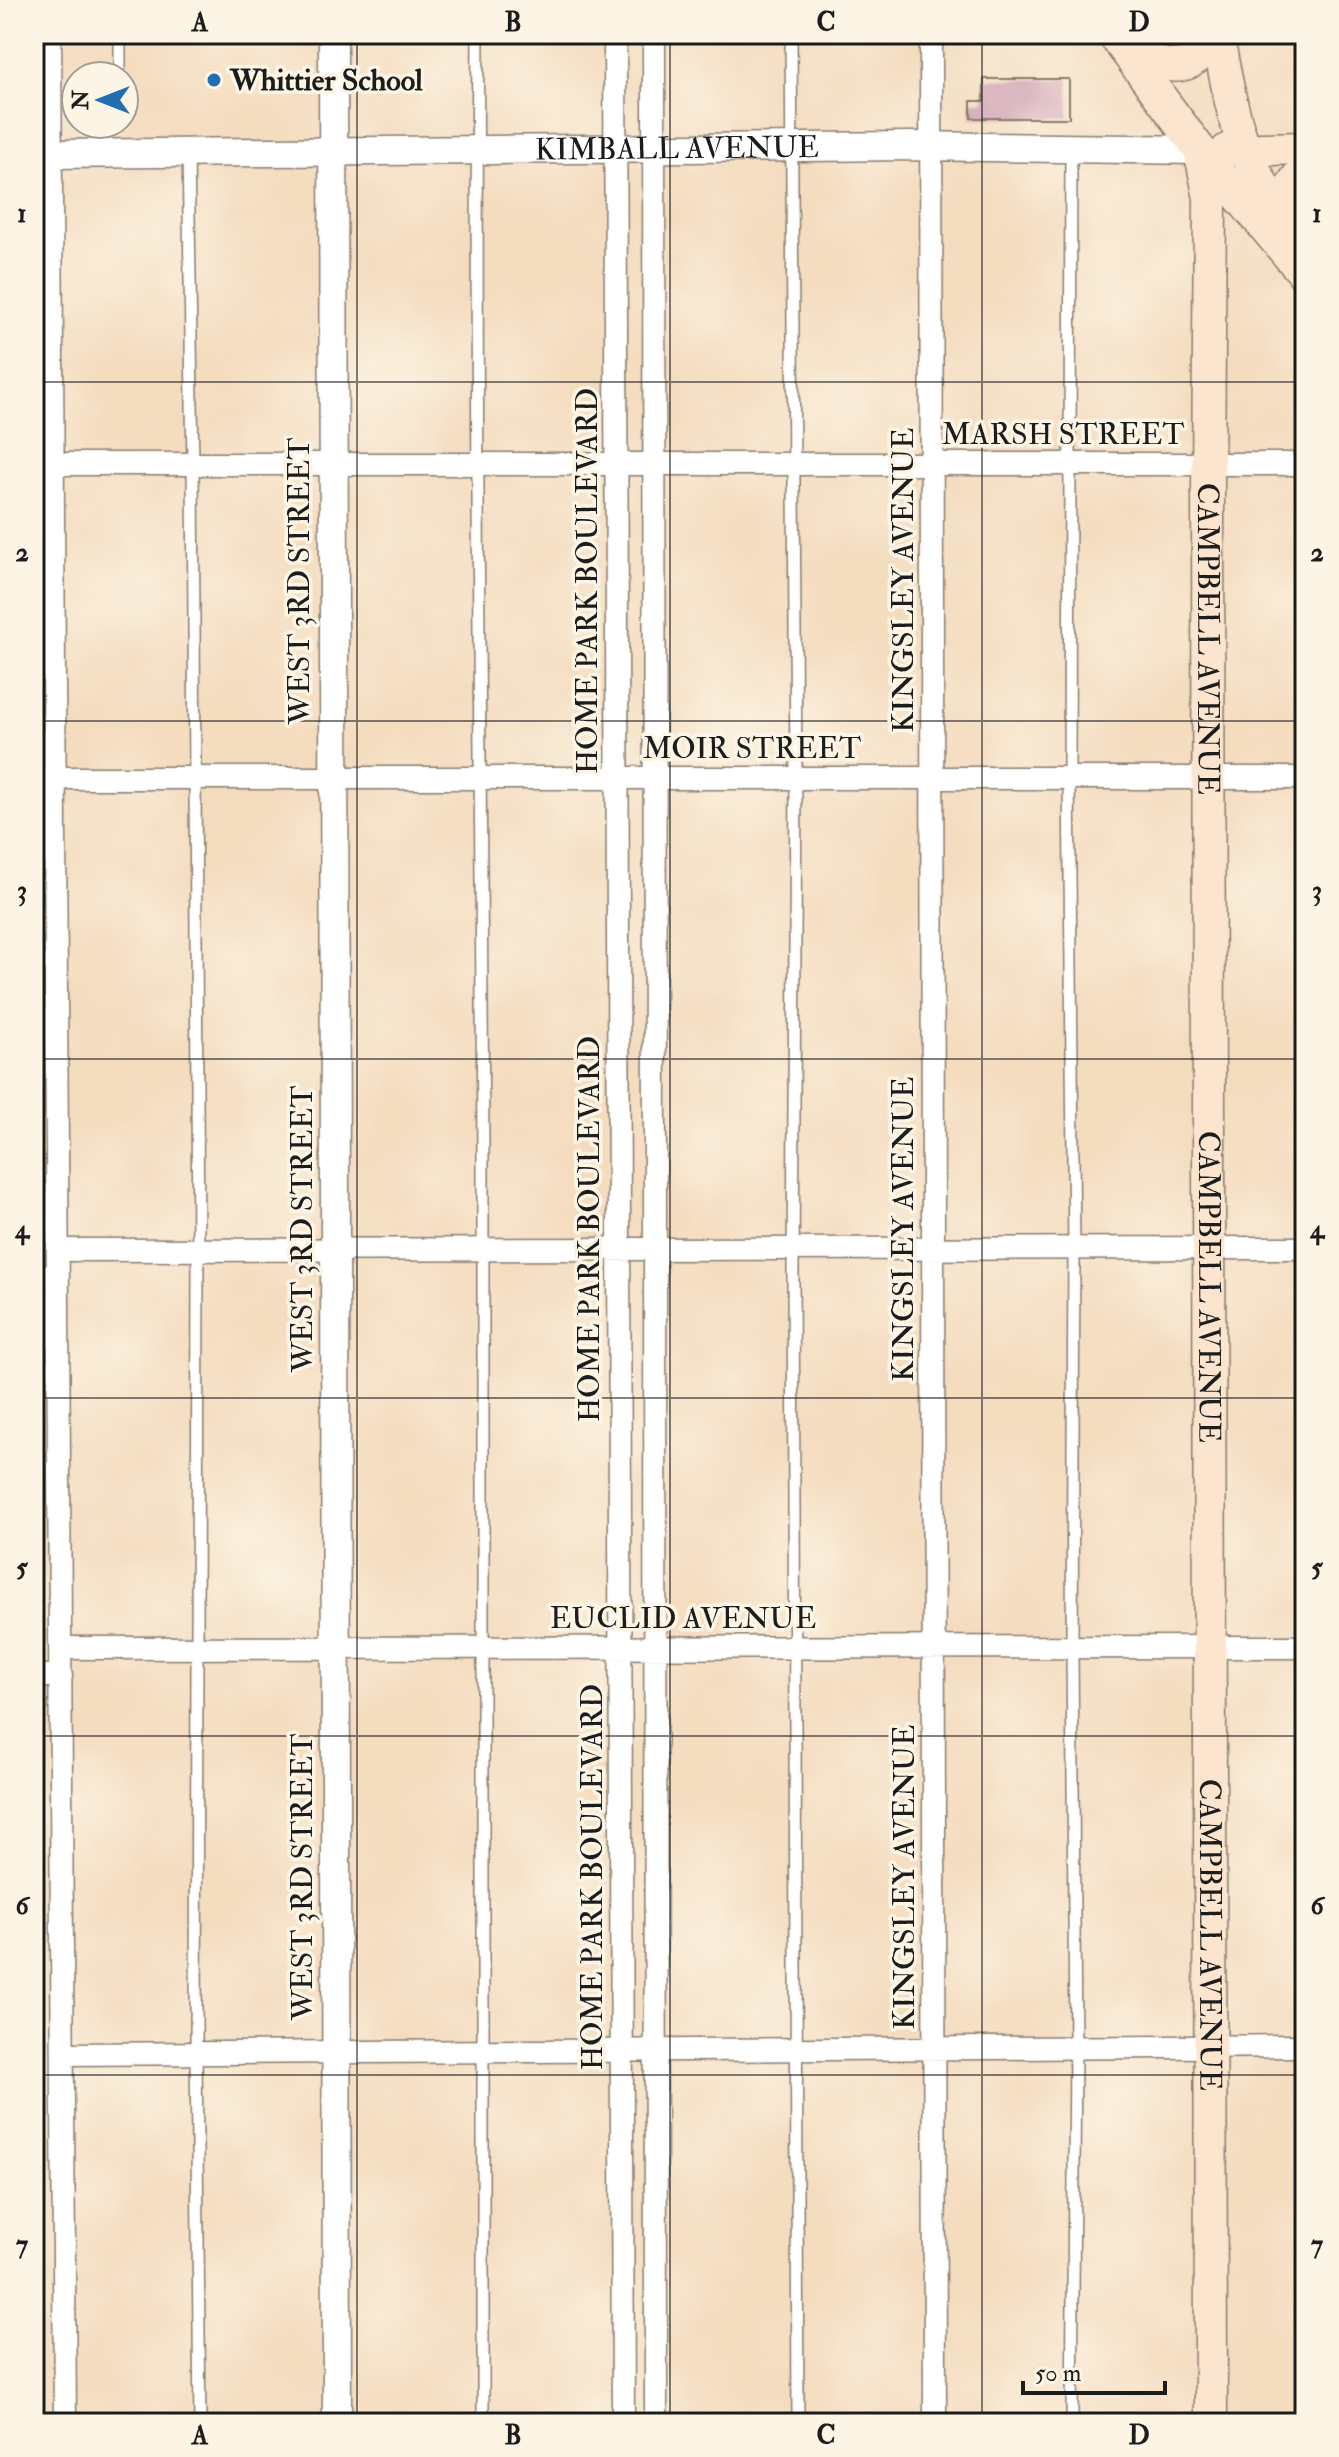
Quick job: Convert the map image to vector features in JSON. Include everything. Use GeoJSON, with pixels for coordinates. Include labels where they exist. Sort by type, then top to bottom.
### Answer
{"type":"FeatureCollection","features":[{"type":"Feature","properties":{"kind":"main road"},"geometry":{"type":"LineString","coordinates":[[1115,34],[1153,63],[1170,66],[1185,65],[1198,56],[1211,34]]}},
{"type":"Feature","properties":{"kind":"main road"},"geometry":{"type":"LineString","coordinates":[[1115,34],[1200,150],[1304,259]]}},
{"type":"Feature","properties":{"kind":"main road"},"geometry":{"type":"LineString","coordinates":[[1217,34],[1230,100],[1245,149],[1304,259]]}},
{"type":"Feature","properties":{"kind":"main road","name":"KIMBALL AVENUE"},"geometry":{"type":"LineString","coordinates":[[1200,150],[1305,148]]}},
{"type":"Feature","properties":{"kind":"main road","name":"CAMPBELL AVENUE"},"geometry":{"type":"LineString","coordinates":[[1200,150],[1210,198],[1211,2423]]}},
{"type":"Feature","properties":{"kind":"main road"},"geometry":{"type":"LineString","coordinates":[[1304,259],[1289,208],[1290,189],[1305,169]]}},
{"type":"Feature","properties":{"kind":"street"},"geometry":{"type":"LineString","coordinates":[[50,34],[53,464],[48,765],[58,1250],[65,2423]]}},
{"type":"Feature","properties":{"kind":"street","name":"WEST 3RD STREET"},"geometry":{"type":"LineString","coordinates":[[333,34],[337,2423]]}},
{"type":"Feature","properties":{"kind":"street","name":"HOME PARK BOULEVARD"},"geometry":{"type":"LineString","coordinates":[[615,34],[623,2423]]}},
{"type":"Feature","properties":{"kind":"street"},"geometry":{"type":"LineString","coordinates":[[654,34],[656,2423]]}},
{"type":"Feature","properties":{"kind":"street","name":"KINGSLEY AVENUE"},"geometry":{"type":"LineString","coordinates":[[931,34],[935,2423]]}},
{"type":"Feature","properties":{"kind":"street","name":"KIMBALL AVENUE"},"geometry":{"type":"LineString","coordinates":[[51,154],[931,146],[1200,150]]}},
{"type":"Feature","properties":{"kind":"street","name":"MARSH STREET"},"geometry":{"type":"LineString","coordinates":[[53,464],[1305,464]]}},
{"type":"Feature","properties":{"kind":"street","name":"MOIR STREET"},"geometry":{"type":"LineString","coordinates":[[48,765],[194,778],[1305,778]]}},
{"type":"Feature","properties":{"kind":"street"},"geometry":{"type":"LineString","coordinates":[[58,1250],[1305,1248]]}},
{"type":"Feature","properties":{"kind":"street"},"geometry":{"type":"LineString","coordinates":[[34,1276],[58,1276]]}},
{"type":"Feature","properties":{"kind":"street","name":"EUCLID AVENUE"},"geometry":{"type":"LineString","coordinates":[[60,1648],[1305,1647]]}},
{"type":"Feature","properties":{"kind":"street"},"geometry":{"type":"LineString","coordinates":[[34,1676],[61,1676]]}},
{"type":"Feature","properties":{"kind":"street"},"geometry":{"type":"LineString","coordinates":[[63,2054],[1305,2046]]}},
{"type":"Feature","properties":{"kind":"lane"},"geometry":{"type":"LineString","coordinates":[[120,34],[120,60]]}},
{"type":"Feature","properties":{"kind":"lane"},"geometry":{"type":"LineString","coordinates":[[478,34],[477,464],[485,1648],[483,2423]]}},
{"type":"Feature","properties":{"kind":"lane"},"geometry":{"type":"LineString","coordinates":[[791,34],[796,778],[793,1249],[798,2423]]}},
{"type":"Feature","properties":{"kind":"lane"},"geometry":{"type":"LineString","coordinates":[[1071,148],[1069,778],[1074,1249],[1072,1648],[1075,2048],[1072,2423]]}},
{"type":"Feature","properties":{"kind":"lane"},"geometry":{"type":"LineString","coordinates":[[188,152],[198,1250],[196,2053],[200,2423]]}},
{"type":"Feature","properties":{"kind":"building"},"geometry":{"type":"Polygon","coordinates":[[[984,79],[1069,79],[1069,118],[971,118],[971,101],[984,101],[984,79]]]}},
{"type":"Feature","properties":{"kind":"place","name":"Whittier School"},"geometry":{"type":"Point","coordinates":[214,80]}}]}
